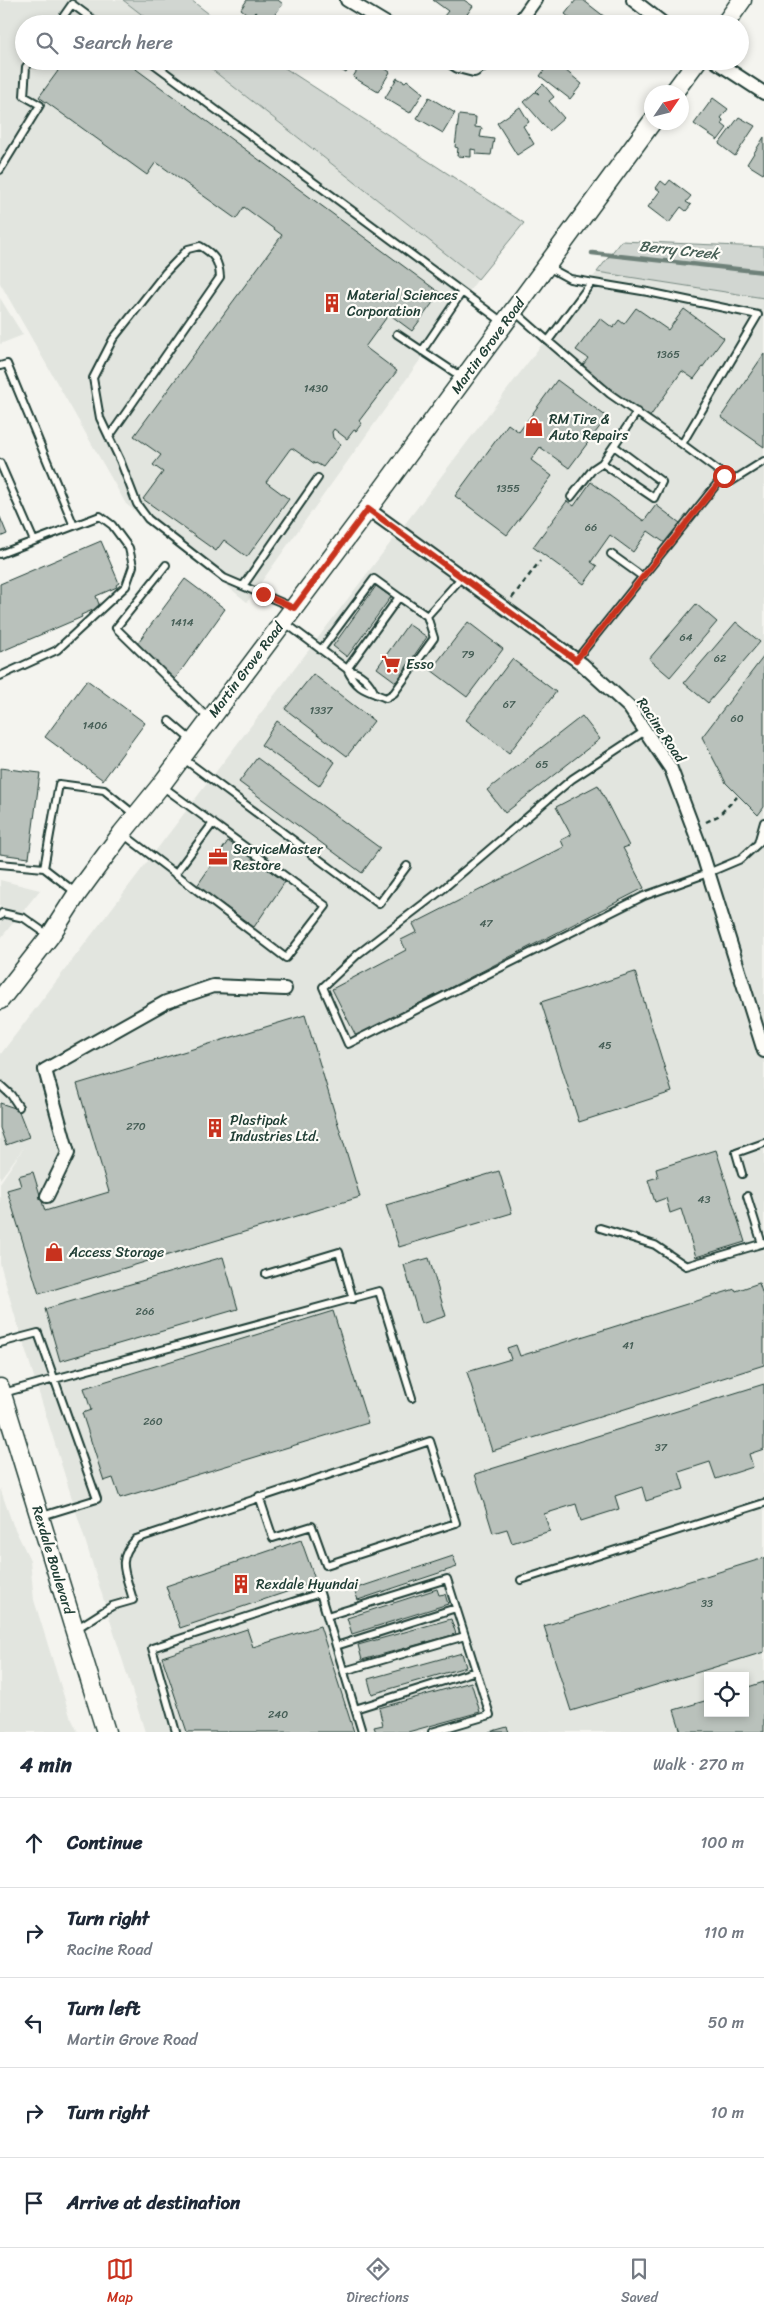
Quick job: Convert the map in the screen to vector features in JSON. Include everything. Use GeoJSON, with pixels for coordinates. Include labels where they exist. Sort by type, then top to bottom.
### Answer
{"type":"FeatureCollection","features":[{"type":"Feature","properties":{"kind":"main road"},"geometry":{"type":"LineString","coordinates":[[731,15],[742,0]]}},
{"type":"Feature","properties":{"kind":"main road"},"geometry":{"type":"LineString","coordinates":[[679,85],[690,70]]}},
{"type":"Feature","properties":{"kind":"main road","name":"Martin Grove Road"},"geometry":{"type":"LineString","coordinates":[[1,997],[50,936],[77,894],[122,833],[161,785],[192,741],[368,509],[646,130]]}},
{"type":"Feature","properties":{"kind":"main road","name":"Rexdale Boulevard"},"geometry":{"type":"LineString","coordinates":[[1,1391],[106,1732]]}},
{"type":"Feature","properties":{"kind":"street"},"geometry":{"type":"LineString","coordinates":[[347,0],[372,15]]}},
{"type":"Feature","properties":{"kind":"street"},"geometry":{"type":"LineString","coordinates":[[524,15],[535,0]]}},
{"type":"Feature","properties":{"kind":"street"},"geometry":{"type":"LineString","coordinates":[[632,0],[652,15]]}},
{"type":"Feature","properties":{"kind":"street"},"geometry":{"type":"LineString","coordinates":[[730,70],[764,93]]}},
{"type":"Feature","properties":{"kind":"street","name":"Racine Road"},"geometry":{"type":"LineString","coordinates":[[368,509],[576,660],[630,708],[671,770],[708,873],[764,1051]]}},
{"type":"Feature","properties":{"kind":"street"},"geometry":{"type":"LineString","coordinates":[[47,1196],[68,1153],[45,1070],[166,1002],[213,986],[284,989]]}},
{"type":"Feature","properties":{"kind":"lane"},"geometry":{"type":"LineString","coordinates":[[64,15],[72,4],[87,15]]}},
{"type":"Feature","properties":{"kind":"lane"},"geometry":{"type":"LineString","coordinates":[[0,170],[40,105],[24,96],[26,70]]}},
{"type":"Feature","properties":{"kind":"lane"},"geometry":{"type":"LineString","coordinates":[[162,70],[462,292],[509,317],[548,341],[610,394],[724,476],[732,481],[764,461]]}},
{"type":"Feature","properties":{"kind":"lane"},"geometry":{"type":"LineString","coordinates":[[109,436],[220,277],[219,264],[211,253],[200,246],[188,249],[165,273],[113,339],[92,378],[100,418],[137,504],[148,519],[224,578],[294,608]]}},
{"type":"Feature","properties":{"kind":"lane"},"geometry":{"type":"LineString","coordinates":[[547,266],[570,279],[654,293],[761,316],[682,444]]}},
{"type":"Feature","properties":{"kind":"lane"},"geometry":{"type":"LineString","coordinates":[[548,341],[591,283]]}},
{"type":"Feature","properties":{"kind":"lane"},"geometry":{"type":"LineString","coordinates":[[422,351],[462,292]]}},
{"type":"Feature","properties":{"kind":"lane"},"geometry":{"type":"LineString","coordinates":[[397,334],[464,379]]}},
{"type":"Feature","properties":{"kind":"lane"},"geometry":{"type":"LineString","coordinates":[[0,366],[7,364],[74,526]]}},
{"type":"Feature","properties":{"kind":"lane"},"geometry":{"type":"LineString","coordinates":[[571,497],[593,469],[602,463],[636,412]]}},
{"type":"Feature","properties":{"kind":"lane"},"geometry":{"type":"LineString","coordinates":[[602,463],[654,498],[662,482],[614,446]]}},
{"type":"Feature","properties":{"kind":"lane"},"geometry":{"type":"LineString","coordinates":[[0,463],[34,541]]}},
{"type":"Feature","properties":{"kind":"lane"},"geometry":{"type":"LineString","coordinates":[[576,660],[724,476]]}},
{"type":"Feature","properties":{"kind":"lane"},"geometry":{"type":"LineString","coordinates":[[243,586],[318,478]]}},
{"type":"Feature","properties":{"kind":"lane"},"geometry":{"type":"LineString","coordinates":[[0,554],[100,516],[112,525],[129,548],[133,566],[126,586],[57,650],[0,676]]}},
{"type":"Feature","properties":{"kind":"lane"},"geometry":{"type":"LineString","coordinates":[[611,554],[643,577]]}},
{"type":"Feature","properties":{"kind":"lane"},"geometry":{"type":"LineString","coordinates":[[166,565],[116,628],[209,719]]}},
{"type":"Feature","properties":{"kind":"lane"},"geometry":{"type":"LineString","coordinates":[[426,616],[462,577]]}},
{"type":"Feature","properties":{"kind":"lane"},"geometry":{"type":"LineString","coordinates":[[321,650],[341,629],[363,599],[374,579],[426,616],[434,638],[394,693],[386,698],[366,692],[353,681],[347,669]]}},
{"type":"Feature","properties":{"kind":"lane"},"geometry":{"type":"LineString","coordinates":[[347,669],[361,643],[383,614],[400,597]]}},
{"type":"Feature","properties":{"kind":"lane"},"geometry":{"type":"LineString","coordinates":[[283,622],[347,669],[358,673],[369,682],[375,694]]}},
{"type":"Feature","properties":{"kind":"lane"},"geometry":{"type":"LineString","coordinates":[[169,721],[192,741]]}},
{"type":"Feature","properties":{"kind":"lane"},"geometry":{"type":"LineString","coordinates":[[645,731],[572,779],[443,888],[358,954],[323,987],[348,1044],[644,896],[741,859],[764,838]]}},
{"type":"Feature","properties":{"kind":"lane"},"geometry":{"type":"LineString","coordinates":[[181,756],[379,904],[407,866]]}},
{"type":"Feature","properties":{"kind":"lane"},"geometry":{"type":"LineString","coordinates":[[44,868],[59,784],[104,790],[136,815]]}},
{"type":"Feature","properties":{"kind":"lane"},"geometry":{"type":"LineString","coordinates":[[122,833],[286,958],[326,906],[161,785]]}},
{"type":"Feature","properties":{"kind":"lane"},"geometry":{"type":"LineString","coordinates":[[757,846],[764,822]]}},
{"type":"Feature","properties":{"kind":"lane"},"geometry":{"type":"LineString","coordinates":[[175,874],[213,823]]}},
{"type":"Feature","properties":{"kind":"lane"},"geometry":{"type":"LineString","coordinates":[[0,864],[44,868],[77,894]]}},
{"type":"Feature","properties":{"kind":"lane"},"geometry":{"type":"LineString","coordinates":[[0,916],[2,913],[24,918],[50,936]]}},
{"type":"Feature","properties":{"kind":"lane"},"geometry":{"type":"LineString","coordinates":[[0,1086],[11,1095],[19,1107]]}},
{"type":"Feature","properties":{"kind":"lane"},"geometry":{"type":"LineString","coordinates":[[742,1174],[736,1153],[764,1143]]}},
{"type":"Feature","properties":{"kind":"lane"},"geometry":{"type":"LineString","coordinates":[[600,1228],[655,1245],[686,1266],[763,1243],[747,1196]]}},
{"type":"Feature","properties":{"kind":"lane"},"geometry":{"type":"LineString","coordinates":[[266,1274],[339,1252],[353,1299]]}},
{"type":"Feature","properties":{"kind":"lane"},"geometry":{"type":"LineString","coordinates":[[1,1391],[55,1379],[379,1291],[412,1398]]}},
{"type":"Feature","properties":{"kind":"lane"},"geometry":{"type":"LineString","coordinates":[[0,1344],[38,1332],[97,1500],[40,1517]]}},
{"type":"Feature","properties":{"kind":"lane"},"geometry":{"type":"LineString","coordinates":[[75,1629],[112,1606],[133,1600],[123,1560],[128,1548],[136,1539],[259,1496],[430,1441],[456,1523],[326,1565],[312,1526],[273,1538],[259,1496]]}},
{"type":"Feature","properties":{"kind":"lane"},"geometry":{"type":"LineString","coordinates":[[521,1580],[764,1503]]}},
{"type":"Feature","properties":{"kind":"lane"},"geometry":{"type":"LineString","coordinates":[[327,1616],[447,1579],[490,1715],[432,1732]]}},
{"type":"Feature","properties":{"kind":"lane"},"geometry":{"type":"LineString","coordinates":[[176,1732],[152,1648],[320,1593],[362,1732]]}},
{"type":"Feature","properties":{"kind":"lane"},"geometry":{"type":"LineString","coordinates":[[336,1646],[456,1608]]}},
{"type":"Feature","properties":{"kind":"lane"},"geometry":{"type":"LineString","coordinates":[[344,1671],[465,1636]]}},
{"type":"Feature","properties":{"kind":"lane"},"geometry":{"type":"LineString","coordinates":[[355,1708],[476,1671]]}},
{"type":"Feature","properties":{"kind":"path"},"geometry":{"type":"LineString","coordinates":[[505,608],[540,561]]}},
{"type":"Feature","properties":{"kind":"path"},"geometry":{"type":"LineString","coordinates":[[706,822],[718,816],[737,797]]}},
{"type":"Feature","properties":{"kind":"shaded area"},"geometry":{"type":"Polygon","coordinates":[[[0,0],[123,0],[142,15],[15,15],[15,70],[212,70],[478,279],[247,602],[126,504],[0,283],[0,0]]]}},
{"type":"Feature","properties":{"kind":"shaded area"},"geometry":{"type":"Polygon","coordinates":[[[123,0],[191,0],[210,15],[142,15],[123,0]]]}},
{"type":"Feature","properties":{"kind":"shaded area"},"geometry":{"type":"Polygon","coordinates":[[[212,70],[288,70],[524,223],[478,279],[212,70]]]}},
{"type":"Feature","properties":{"kind":"shaded area"},"geometry":{"type":"Polygon","coordinates":[[[621,241],[764,247],[764,298],[597,272],[621,241]]]}},
{"type":"Feature","properties":{"kind":"shaded area"},"geometry":{"type":"Polygon","coordinates":[[[597,272],[764,298],[764,1732],[145,1732],[0,1263],[0,1183],[25,1146],[0,1179],[0,1055],[597,272]]]}},
{"type":"Feature","properties":{"kind":"shaded area"},"geometry":{"type":"Polygon","coordinates":[[[0,298],[23,335],[0,344],[0,298]]]}},
{"type":"Feature","properties":{"kind":"shaded area"},"geometry":{"type":"Polygon","coordinates":[[[0,880],[40,890],[0,939],[0,880]]]}},
{"type":"Feature","properties":{"kind":"shaded area"},"geometry":{"type":"Polygon","coordinates":[[[0,1488],[13,1525],[30,1560],[34,1600],[70,1716],[78,1732],[0,1732],[0,1488]]]}},
{"type":"Feature","properties":{"kind":"building"},"geometry":{"type":"Polygon","coordinates":[[[247,0],[278,0],[283,4],[274,15],[259,15],[255,12],[253,15],[248,15],[241,9],[247,0]]]}},
{"type":"Feature","properties":{"kind":"building"},"geometry":{"type":"Polygon","coordinates":[[[433,0],[464,0],[473,6],[466,15],[445,15],[448,11],[433,0]]]}},
{"type":"Feature","properties":{"kind":"building"},"geometry":{"type":"Polygon","coordinates":[[[576,0],[583,0],[602,15],[566,15],[565,14],[576,0]]]}},
{"type":"Feature","properties":{"kind":"building","name":"Material Sciences Corporation"},"geometry":{"type":"Polygon","coordinates":[[[137,70],[440,293],[412,331],[389,314],[365,347],[397,371],[359,421],[362,423],[356,431],[354,430],[347,439],[334,429],[332,432],[333,438],[341,444],[323,467],[315,464],[292,448],[290,449],[266,482],[289,499],[247,557],[224,540],[216,551],[143,499],[163,472],[153,465],[161,455],[134,436],[282,235],[244,207],[236,219],[156,162],[147,175],[39,97],[58,71],[137,70]]]}},
{"type":"Feature","properties":{"kind":"building"},"geometry":{"type":"Polygon","coordinates":[[[357,70],[387,70],[390,72],[378,92],[353,77],[357,70]]]}},
{"type":"Feature","properties":{"kind":"building"},"geometry":{"type":"Polygon","coordinates":[[[544,70],[565,70],[582,84],[570,99],[540,76],[544,70]]]}},
{"type":"Feature","properties":{"kind":"building"},"geometry":{"type":"Polygon","coordinates":[[[397,78],[405,82],[407,80],[423,93],[410,113],[385,98],[397,78]]]}},
{"type":"Feature","properties":{"kind":"building"},"geometry":{"type":"Polygon","coordinates":[[[543,84],[554,97],[549,101],[564,118],[549,131],[524,102],[535,92],[539,94],[536,91],[543,84]]]}},
{"type":"Feature","properties":{"kind":"building"},"geometry":{"type":"Polygon","coordinates":[[[429,97],[455,113],[443,133],[417,118],[429,97]]]}},
{"type":"Feature","properties":{"kind":"building"},"geometry":{"type":"Polygon","coordinates":[[[713,98],[728,109],[721,118],[723,120],[722,124],[727,128],[718,140],[694,124],[713,98]]]}},
{"type":"Feature","properties":{"kind":"building"},"geometry":{"type":"Polygon","coordinates":[[[520,107],[529,122],[523,126],[534,144],[517,155],[497,123],[520,107]]]}},
{"type":"Feature","properties":{"kind":"building"},"geometry":{"type":"Polygon","coordinates":[[[459,115],[476,117],[475,127],[482,128],[480,137],[494,139],[491,155],[476,154],[476,150],[471,149],[471,157],[457,156],[458,148],[455,147],[459,115]]]}},
{"type":"Feature","properties":{"kind":"building"},"geometry":{"type":"Polygon","coordinates":[[[739,117],[755,126],[735,156],[719,144],[739,117]]]}},
{"type":"Feature","properties":{"kind":"building"},"geometry":{"type":"Polygon","coordinates":[[[764,137],[764,172],[763,174],[747,164],[764,137]]]}},
{"type":"Feature","properties":{"kind":"building"},"geometry":{"type":"Polygon","coordinates":[[[670,180],[691,196],[686,202],[691,205],[686,211],[681,207],[669,223],[648,207],[660,191],[656,188],[661,181],[666,185],[670,180]]]}},
{"type":"Feature","properties":{"kind":"building"},"geometry":{"type":"Polygon","coordinates":[[[636,308],[668,330],[684,309],[724,338],[694,379],[682,371],[649,418],[581,368],[588,358],[576,350],[600,318],[613,328],[619,320],[624,324],[636,308]]]}},
{"type":"Feature","properties":{"kind":"building"},"geometry":{"type":"Polygon","coordinates":[[[764,354],[764,447],[721,417],[764,354]]]}},
{"type":"Feature","properties":{"kind":"building"},"geometry":{"type":"Polygon","coordinates":[[[557,380],[607,417],[569,468],[540,447],[531,460],[552,476],[507,535],[455,496],[508,424],[519,432],[557,380]]]}},
{"type":"Feature","properties":{"kind":"building"},"geometry":{"type":"Polygon","coordinates":[[[591,482],[644,521],[656,505],[680,523],[665,543],[648,531],[633,552],[610,535],[591,562],[597,566],[584,584],[533,547],[567,501],[574,506],[591,482]]]}},
{"type":"Feature","properties":{"kind":"building"},"geometry":{"type":"Polygon","coordinates":[[[0,517],[7,534],[0,537],[0,517]]]}},
{"type":"Feature","properties":{"kind":"building"},"geometry":{"type":"Polygon","coordinates":[[[101,541],[119,583],[116,585],[117,587],[96,596],[100,607],[81,615],[82,617],[0,652],[0,584],[101,541]]]}},
{"type":"Feature","properties":{"kind":"building"},"geometry":{"type":"Polygon","coordinates":[[[185,579],[225,609],[175,679],[158,667],[136,645],[185,579]]]}},
{"type":"Feature","properties":{"kind":"building"},"geometry":{"type":"Polygon","coordinates":[[[376,586],[391,597],[347,657],[333,646],[376,586]]]}},
{"type":"Feature","properties":{"kind":"building"},"geometry":{"type":"Polygon","coordinates":[[[696,604],[717,622],[670,677],[649,659],[696,604]]]}},
{"type":"Feature","properties":{"kind":"building"},"geometry":{"type":"Polygon","coordinates":[[[468,622],[503,649],[467,697],[431,670],[468,622]]]}},
{"type":"Feature","properties":{"kind":"building"},"geometry":{"type":"Polygon","coordinates":[[[736,622],[760,642],[708,703],[684,683],[736,622]]]}},
{"type":"Feature","properties":{"kind":"building"},"geometry":{"type":"Polygon","coordinates":[[[408,624],[427,637],[396,682],[377,668],[408,624]]]}},
{"type":"Feature","properties":{"kind":"building"},"geometry":{"type":"Polygon","coordinates":[[[764,656],[764,807],[758,815],[726,783],[702,737],[764,656]]]}},
{"type":"Feature","properties":{"kind":"building"},"geometry":{"type":"Polygon","coordinates":[[[512,659],[556,692],[509,753],[466,720],[512,659]]]}},
{"type":"Feature","properties":{"kind":"building"},"geometry":{"type":"Polygon","coordinates":[[[313,674],[374,721],[347,756],[285,709],[313,674]]]}},
{"type":"Feature","properties":{"kind":"building"},"geometry":{"type":"Polygon","coordinates":[[[87,680],[145,723],[103,780],[45,737],[87,680]]]}},
{"type":"Feature","properties":{"kind":"building"},"geometry":{"type":"Polygon","coordinates":[[[582,716],[600,739],[505,813],[487,790],[582,716]]]}},
{"type":"Feature","properties":{"kind":"building"},"geometry":{"type":"Polygon","coordinates":[[[277,721],[335,762],[319,786],[261,745],[277,721]]]}},
{"type":"Feature","properties":{"kind":"building"},"geometry":{"type":"Polygon","coordinates":[[[257,758],[380,848],[362,873],[239,782],[257,758]]]}},
{"type":"Feature","properties":{"kind":"building"},"geometry":{"type":"Polygon","coordinates":[[[0,768],[40,773],[29,858],[0,854],[0,768]]]}},
{"type":"Feature","properties":{"kind":"building"},"geometry":{"type":"Polygon","coordinates":[[[598,785],[629,846],[623,848],[644,888],[356,1036],[332,989],[406,950],[401,940],[417,932],[413,924],[564,847],[561,840],[571,835],[556,807],[598,785]]]}},
{"type":"Feature","properties":{"kind":"building"},"geometry":{"type":"Polygon","coordinates":[[[228,841],[285,882],[254,927],[197,886],[228,841]]]}},
{"type":"Feature","properties":{"kind":"building"},"geometry":{"type":"Polygon","coordinates":[[[635,972],[672,1092],[579,1122],[541,1002],[635,972]]]}},
{"type":"Feature","properties":{"kind":"building","name":"Plastipak Industries Ltd."},"geometry":{"type":"Polygon","coordinates":[[[305,1015],[360,1197],[39,1294],[7,1190],[21,1186],[18,1176],[33,1172],[45,1211],[109,1192],[77,1084],[305,1015]]]}},
{"type":"Feature","properties":{"kind":"building"},"geometry":{"type":"Polygon","coordinates":[[[0,1103],[18,1109],[29,1137],[6,1145],[0,1128],[0,1103]]]}},
{"type":"Feature","properties":{"kind":"building"},"geometry":{"type":"Polygon","coordinates":[[[716,1150],[745,1242],[696,1257],[681,1209],[670,1213],[666,1198],[655,1202],[648,1180],[658,1177],[656,1169],[716,1150]]]}},
{"type":"Feature","properties":{"kind":"building"},"geometry":{"type":"Polygon","coordinates":[[[499,1171],[512,1213],[399,1247],[386,1205],[499,1171]]]}},
{"type":"Feature","properties":{"kind":"building"},"geometry":{"type":"Polygon","coordinates":[[[223,1257],[238,1309],[60,1361],[45,1309],[223,1257]]]}},
{"type":"Feature","properties":{"kind":"building"},"geometry":{"type":"Polygon","coordinates":[[[429,1258],[446,1316],[421,1324],[404,1265],[429,1258]]]}},
{"type":"Feature","properties":{"kind":"building"},"geometry":{"type":"Polygon","coordinates":[[[759,1283],[764,1298],[764,1365],[492,1451],[467,1372],[511,1359],[507,1348],[516,1345],[520,1356],[759,1283]]]}},
{"type":"Feature","properties":{"kind":"building"},"geometry":{"type":"Polygon","coordinates":[[[333,1311],[368,1423],[120,1498],[113,1478],[104,1481],[82,1413],[91,1410],[84,1388],[333,1311]]]}},
{"type":"Feature","properties":{"kind":"building"},"geometry":{"type":"Polygon","coordinates":[[[764,1384],[764,1449],[749,1454],[753,1467],[716,1479],[710,1462],[679,1472],[684,1489],[646,1501],[642,1487],[615,1496],[619,1509],[581,1521],[576,1504],[544,1514],[550,1531],[512,1543],[507,1529],[493,1533],[475,1474],[764,1384]]]}},
{"type":"Feature","properties":{"kind":"building","name":"Rexdale Hyundai"},"geometry":{"type":"Polygon","coordinates":[[[301,1540],[316,1582],[180,1628],[166,1586],[301,1540]]]}},
{"type":"Feature","properties":{"kind":"building"},"geometry":{"type":"Polygon","coordinates":[[[453,1556],[457,1567],[358,1600],[354,1589],[453,1556]]]}},
{"type":"Feature","properties":{"kind":"building"},"geometry":{"type":"Polygon","coordinates":[[[764,1558],[764,1652],[571,1711],[544,1626],[764,1558]]]}},
{"type":"Feature","properties":{"kind":"building"},"geometry":{"type":"Polygon","coordinates":[[[437,1589],[439,1595],[445,1594],[448,1604],[352,1634],[347,1618],[437,1589]]]}},
{"type":"Feature","properties":{"kind":"building"},"geometry":{"type":"Polygon","coordinates":[[[451,1619],[456,1634],[362,1660],[358,1645],[451,1619]]]}},
{"type":"Feature","properties":{"kind":"building"},"geometry":{"type":"Polygon","coordinates":[[[320,1626],[354,1732],[187,1732],[162,1657],[247,1629],[253,1647],[320,1626]]]}},
{"type":"Feature","properties":{"kind":"building"},"geometry":{"type":"Polygon","coordinates":[[[462,1653],[466,1667],[372,1694],[368,1679],[462,1653]]]}},
{"type":"Feature","properties":{"kind":"building"},"geometry":{"type":"Polygon","coordinates":[[[471,1682],[480,1712],[408,1732],[376,1732],[374,1727],[383,1725],[379,1708],[471,1682]]]}},
{"type":"Feature","properties":{"kind":"building"},"geometry":{"type":"Polygon","coordinates":[[[764,1682],[764,1732],[681,1732],[674,1710],[704,1701],[704,1717],[749,1717],[749,1687],[764,1682]]]}},
{"type":"Feature","properties":{"kind":"building"},"geometry":{"type":"Polygon","coordinates":[[[507,1727],[509,1732],[489,1732],[507,1727]]]}},
{"type":"Feature","properties":{"kind":"waterway","name":"Berry Creek"},"geometry":{"type":"LineString","coordinates":[[592,253],[764,272]]}},
{"type":"Feature","properties":{"kind":"place","name":"Material Sciences Corporation"},"geometry":{"type":"Point","coordinates":[332,303]}},
{"type":"Feature","properties":{"kind":"place","name":"RM Tire & Auto Repairs"},"geometry":{"type":"Point","coordinates":[534,427]}},
{"type":"Feature","properties":{"kind":"place","name":"Esso"},"geometry":{"type":"Point","coordinates":[391,664]}},
{"type":"Feature","properties":{"kind":"place","name":"ServiceMaster Restore"},"geometry":{"type":"Point","coordinates":[218,857]}},
{"type":"Feature","properties":{"kind":"place","name":"Plastipak Industries Ltd."},"geometry":{"type":"Point","coordinates":[215,1128]}},
{"type":"Feature","properties":{"kind":"place","name":"Access Storage"},"geometry":{"type":"Point","coordinates":[54,1252]}},
{"type":"Feature","properties":{"kind":"place","name":"Rexdale Hyundai"},"geometry":{"type":"Point","coordinates":[241,1584]}},
{"type":"Feature","properties":{"kind":"route"},"geometry":{"type":"LineString","coordinates":[[263,594],[294,608],[368,509],[576,660],[724,476]]}}]}
